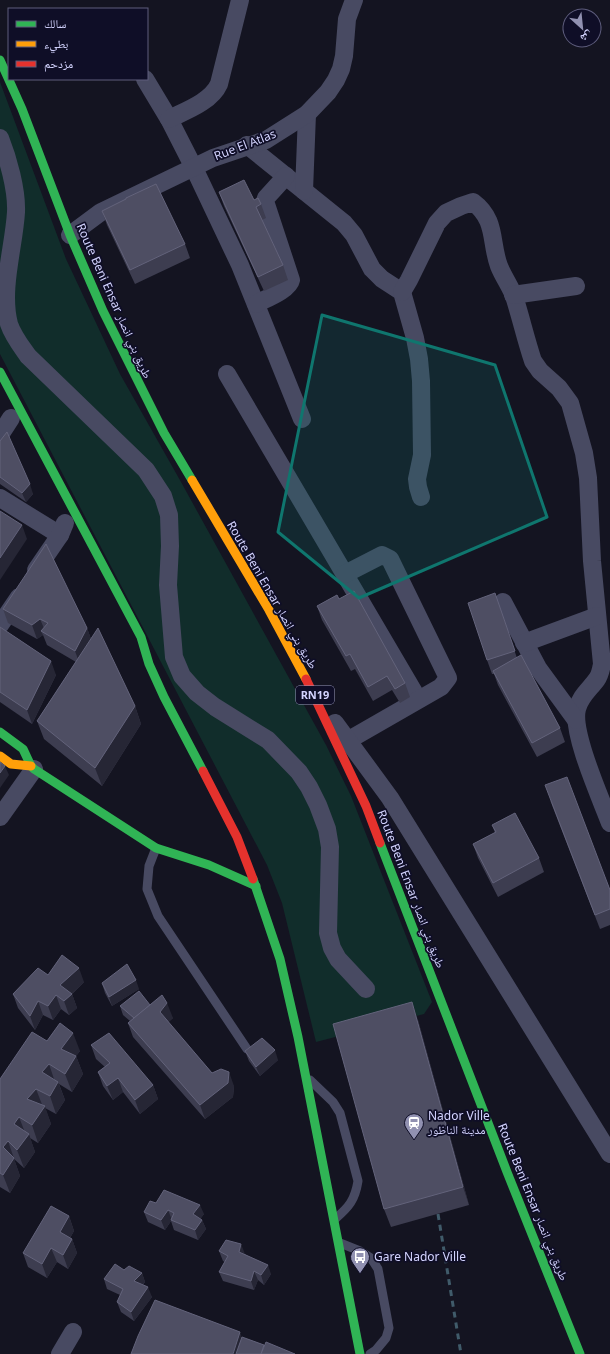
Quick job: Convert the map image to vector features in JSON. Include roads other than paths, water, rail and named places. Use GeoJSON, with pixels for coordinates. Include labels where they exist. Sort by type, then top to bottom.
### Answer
{"type":"FeatureCollection","features":[{"type":"Feature","properties":{"kind":"main road","name":"Route Beni Ensar طريق بني انصار"},"geometry":{"type":"LineString","coordinates":[[0,60],[8,78]]}},
{"type":"Feature","properties":{"kind":"main road","name":"Route Beni Ensar طريق بني انصار"},"geometry":{"type":"LineString","coordinates":[[9,80],[22,109],[70,235],[103,311],[138,384],[168,440],[269,610],[313,693],[366,806],[507,1172],[580,1354]]}},
{"type":"Feature","properties":{"kind":"main road"},"geometry":{"type":"LineString","coordinates":[[0,372],[141,637],[149,664],[164,697],[237,837],[256,886],[280,959],[298,1037],[360,1354]]}},
{"type":"Feature","properties":{"kind":"main road"},"geometry":{"type":"LineString","coordinates":[[134,648],[138,655],[149,664]]}},
{"type":"Feature","properties":{"kind":"main road"},"geometry":{"type":"LineString","coordinates":[[0,732],[23,749],[32,768]]}},
{"type":"Feature","properties":{"kind":"main road"},"geometry":{"type":"LineString","coordinates":[[0,756],[11,764],[32,768],[156,848],[209,865],[256,886]]}},
{"type":"Feature","properties":{"kind":"street"},"geometry":{"type":"LineString","coordinates":[[169,119],[198,104],[216,90],[219,84],[240,0]]}},
{"type":"Feature","properties":{"kind":"street","name":"Rue El Atlas"},"geometry":{"type":"LineString","coordinates":[[70,235],[100,212],[213,158],[266,140],[307,114],[328,92],[341,69],[344,56],[347,19],[354,0]]}},
{"type":"Feature","properties":{"kind":"street"},"geometry":{"type":"LineString","coordinates":[[146,80],[169,119],[240,265],[302,419]]}},
{"type":"Feature","properties":{"kind":"street"},"geometry":{"type":"LineString","coordinates":[[304,191],[307,114]]}},
{"type":"Feature","properties":{"kind":"street"},"geometry":{"type":"LineString","coordinates":[[0,138],[6,152],[16,212],[7,271],[6,311],[10,325],[28,356],[146,470],[163,496],[169,515],[170,546],[168,585],[174,657],[182,676],[197,692],[215,707],[268,740],[299,772],[308,787],[318,805],[327,828],[330,847],[328,933],[332,948],[338,959],[366,989]]}},
{"type":"Feature","properties":{"kind":"street"},"geometry":{"type":"LineString","coordinates":[[247,146],[344,223],[354,235],[372,269],[382,279],[402,292],[415,338],[419,359],[421,381],[422,455],[416,479],[421,497]]}},
{"type":"Feature","properties":{"kind":"street"},"geometry":{"type":"LineString","coordinates":[[256,304],[286,288],[291,282],[265,201],[286,176]]}},
{"type":"Feature","properties":{"kind":"street"},"geometry":{"type":"LineString","coordinates":[[402,292],[410,280],[437,223],[446,213],[473,202],[486,214],[491,227],[499,266],[514,295],[533,362],[562,392],[570,403],[584,453],[588,478],[592,561],[602,664],[598,678],[581,698],[577,709],[576,720],[580,742],[610,824]]}},
{"type":"Feature","properties":{"kind":"street"},"geometry":{"type":"LineString","coordinates":[[514,295],[576,286]]}},
{"type":"Feature","properties":{"kind":"street"},"geometry":{"type":"LineString","coordinates":[[228,374],[418,699]]}},
{"type":"Feature","properties":{"kind":"street"},"geometry":{"type":"LineString","coordinates":[[0,435],[12,420]]}},
{"type":"Feature","properties":{"kind":"street"},"geometry":{"type":"LineString","coordinates":[[0,498],[64,526],[2,619]]}},
{"type":"Feature","properties":{"kind":"street"},"geometry":{"type":"LineString","coordinates":[[345,574],[382,555],[390,559],[448,678],[441,687],[347,740]]}},
{"type":"Feature","properties":{"kind":"street"},"geometry":{"type":"LineString","coordinates":[[503,602],[538,668],[576,720]]}},
{"type":"Feature","properties":{"kind":"street"},"geometry":{"type":"LineString","coordinates":[[524,643],[597,616]]}},
{"type":"Feature","properties":{"kind":"street"},"geometry":{"type":"LineString","coordinates":[[313,693],[390,798],[610,1154]]}},
{"type":"Feature","properties":{"kind":"street"},"geometry":{"type":"LineString","coordinates":[[0,817],[32,768]]}},
{"type":"Feature","properties":{"kind":"street"},"geometry":{"type":"LineString","coordinates":[[60,1354],[72,1332]]}},
{"type":"Feature","properties":{"kind":"lane"},"geometry":{"type":"LineString","coordinates":[[156,848],[149,866],[147,889],[158,916],[247,1049]]}},
{"type":"Feature","properties":{"kind":"lane"},"geometry":{"type":"LineString","coordinates":[[306,1076],[333,1102],[340,1114],[358,1181],[353,1200],[334,1220]]}},
{"type":"Feature","properties":{"kind":"lane"},"geometry":{"type":"LineString","coordinates":[[338,1242],[360,1250],[371,1258],[378,1269],[389,1328],[386,1338],[376,1350],[370,1354]]}},
{"type":"Feature","properties":{"kind":"railway"},"geometry":{"type":"LineString","coordinates":[[438,1214],[461,1354]]}},
{"type":"Feature","properties":{"kind":"place","name":"Nador Ville مدينة الناظور"},"geometry":{"type":"Point","coordinates":[414,1140]}},
{"type":"Feature","properties":{"kind":"place","name":"Gare Nador Ville"},"geometry":{"type":"Point","coordinates":[360,1274]}}]}
